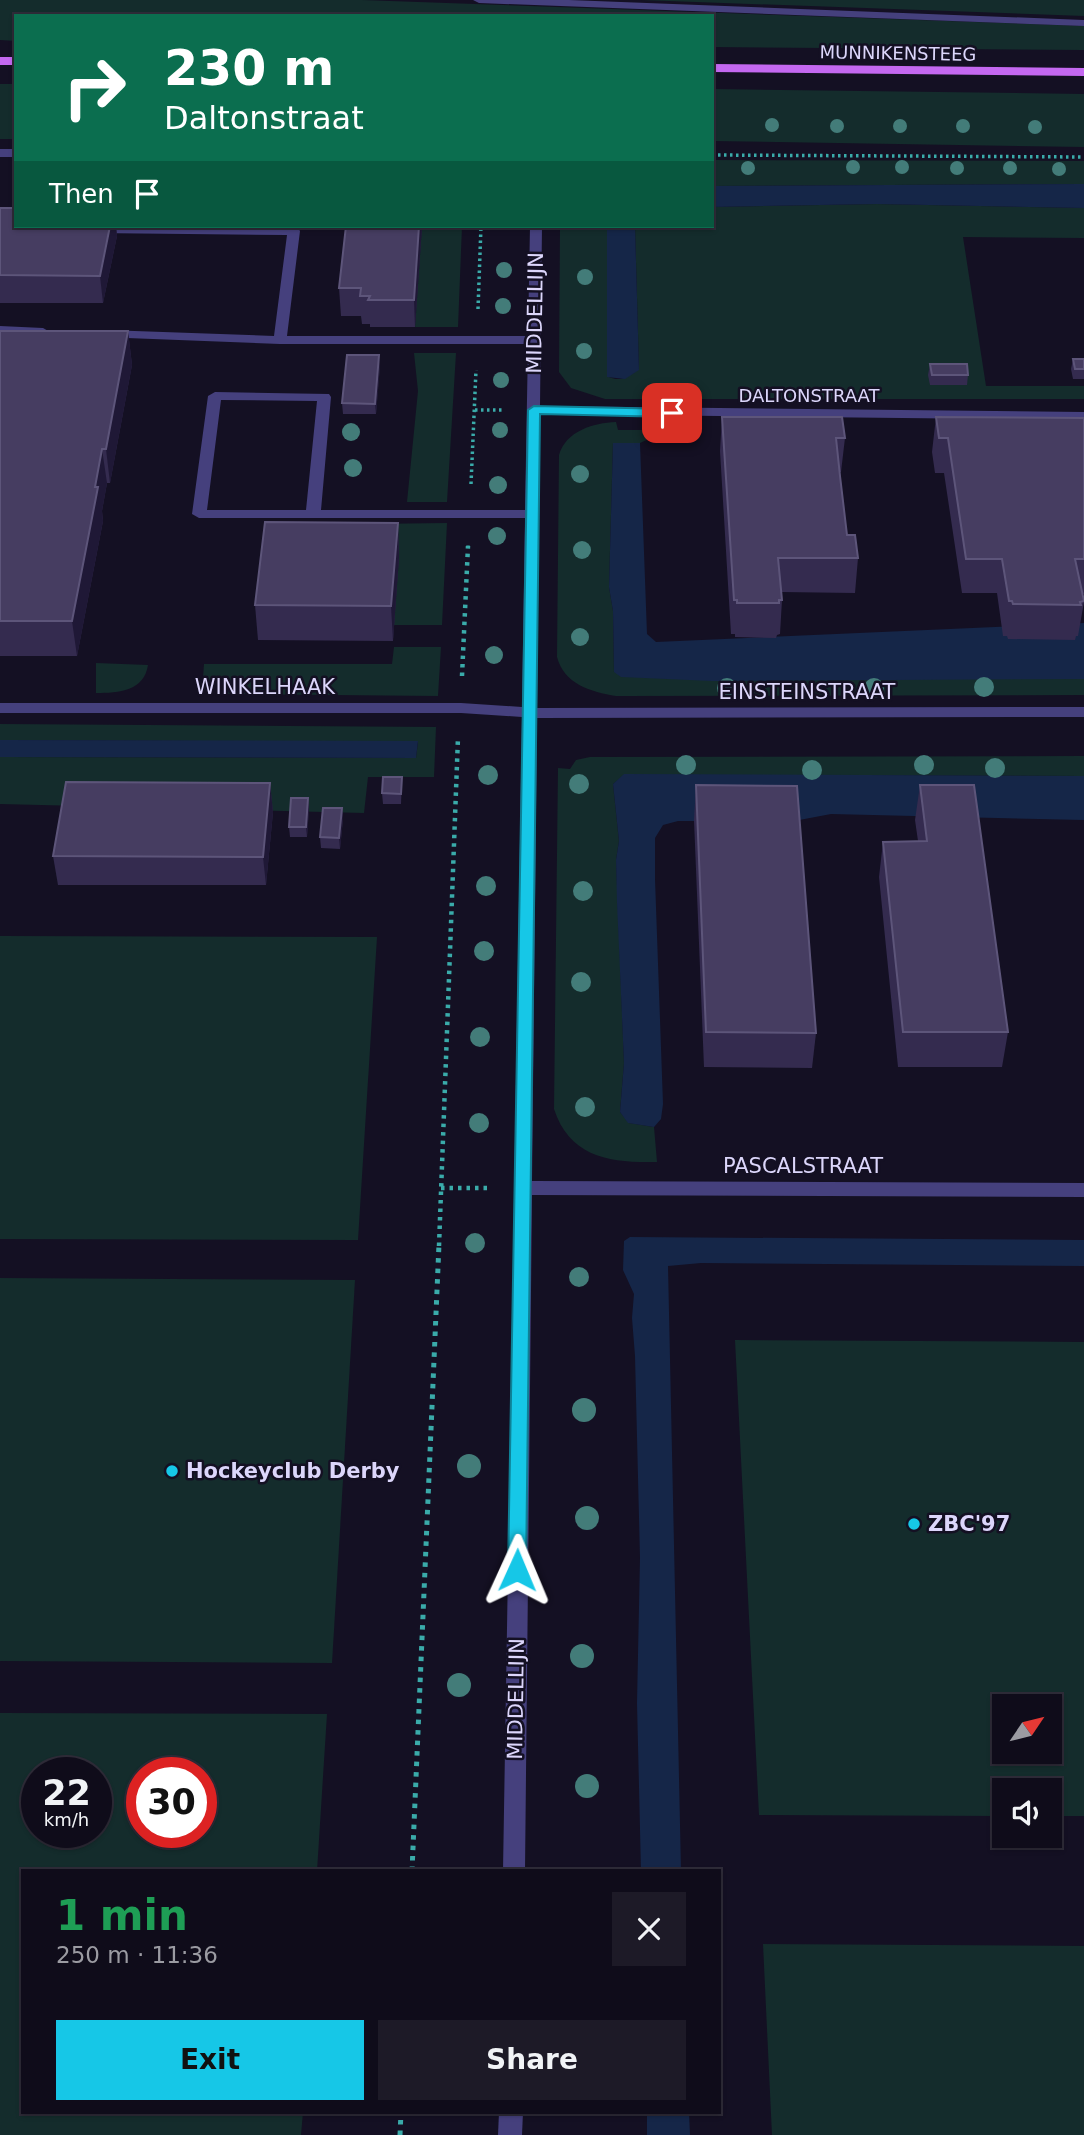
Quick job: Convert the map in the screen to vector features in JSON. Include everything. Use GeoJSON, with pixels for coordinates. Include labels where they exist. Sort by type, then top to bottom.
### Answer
{"type":"FeatureCollection","features":[{"type":"Feature","properties":{"kind":"main road","name":"MUNNIKENSTEEG"},"geometry":{"type":"LineString","coordinates":[[714,68],[1084,72]]}},
{"type":"Feature","properties":{"kind":"street","name":"MUNNIKENSTEEG"},"geometry":{"type":"LineString","coordinates":[[479,0],[1084,23]]}},
{"type":"Feature","properties":{"kind":"street","name":"MIDDELLIJN"},"geometry":{"type":"LineString","coordinates":[[514,1869],[536,228]]}},
{"type":"Feature","properties":{"kind":"street"},"geometry":{"type":"LineString","coordinates":[[84,229],[294,231],[280,340]]}},
{"type":"Feature","properties":{"kind":"street"},"geometry":{"type":"LineString","coordinates":[[0,330],[53,332]]}},
{"type":"Feature","properties":{"kind":"street"},"geometry":{"type":"LineString","coordinates":[[93,333],[280,340],[533,340]]}},
{"type":"Feature","properties":{"kind":"street"},"geometry":{"type":"LineString","coordinates":[[313,514],[324,397],[215,396],[199,514],[313,514],[531,514]]}},
{"type":"Feature","properties":{"kind":"street","name":"DALTONSTRAAT"},"geometry":{"type":"LineString","coordinates":[[534,410],[1084,416]]}},
{"type":"Feature","properties":{"kind":"street","name":"WINKELHAAK"},"geometry":{"type":"LineString","coordinates":[[0,708],[461,708],[529,713]]}},
{"type":"Feature","properties":{"kind":"street","name":"EINSTEINSTRAAT"},"geometry":{"type":"LineString","coordinates":[[529,713],[1084,712]]}},
{"type":"Feature","properties":{"kind":"street","name":"PASCALSTRAAT"},"geometry":{"type":"LineString","coordinates":[[522,1188],[1084,1190]]}},
{"type":"Feature","properties":{"kind":"street"},"geometry":{"type":"LineString","coordinates":[[510,2135],[511,2114]]}},
{"type":"Feature","properties":{"kind":"path"},"geometry":{"type":"LineString","coordinates":[[714,156],[1084,156]]}},
{"type":"Feature","properties":{"kind":"path"},"geometry":{"type":"LineString","coordinates":[[412,1869],[481,228]]}},
{"type":"Feature","properties":{"kind":"path"},"geometry":{"type":"LineString","coordinates":[[441,1188],[522,1188]]}},
{"type":"Feature","properties":{"kind":"path"},"geometry":{"type":"LineString","coordinates":[[400,2135],[401,2114]]}},
{"type":"Feature","properties":{"kind":"green space"},"geometry":{"type":"Polygon","coordinates":[[[0,0],[362,0],[1084,26],[1084,50],[714,47],[714,14],[14,14],[14,41],[0,40],[0,0]]]}},
{"type":"Feature","properties":{"kind":"green space"},"geometry":{"type":"Polygon","coordinates":[[[641,0],[1084,0],[1084,16],[641,0]]]}},
{"type":"Feature","properties":{"kind":"green space"},"geometry":{"type":"Polygon","coordinates":[[[0,84],[14,84],[14,139],[0,139],[0,84]]]}},
{"type":"Feature","properties":{"kind":"green space"},"geometry":{"type":"Polygon","coordinates":[[[714,89],[1084,94],[1084,147],[714,141],[714,89]]]}},
{"type":"Feature","properties":{"kind":"green space"},"geometry":{"type":"Polygon","coordinates":[[[714,160],[1084,161],[1084,184],[714,186],[714,160]]]}},
{"type":"Feature","properties":{"kind":"green space"},"geometry":{"type":"Polygon","coordinates":[[[877,204],[1084,208],[1084,238],[963,237],[986,386],[1084,386],[1084,399],[605,399],[571,388],[559,372],[560,228],[607,228],[607,376],[620,379],[639,369],[635,228],[714,228],[714,207],[877,204]]]}},
{"type":"Feature","properties":{"kind":"green space"},"geometry":{"type":"Polygon","coordinates":[[[422,228],[462,228],[458,327],[415,327],[422,228]]]}},
{"type":"Feature","properties":{"kind":"green space"},"geometry":{"type":"Polygon","coordinates":[[[414,353],[456,353],[447,502],[407,502],[418,391],[414,353]]]}},
{"type":"Feature","properties":{"kind":"green space"},"geometry":{"type":"Polygon","coordinates":[[[616,422],[618,430],[655,430],[653,437],[640,443],[613,443],[609,587],[613,611],[614,672],[1084,679],[1084,695],[616,696],[580,685],[566,674],[557,657],[559,455],[574,434],[598,424],[616,422]]]}},
{"type":"Feature","properties":{"kind":"green space"},"geometry":{"type":"Polygon","coordinates":[[[447,523],[442,625],[394,625],[399,557],[370,524],[447,523]]]}},
{"type":"Feature","properties":{"kind":"green space"},"geometry":{"type":"Polygon","coordinates":[[[394,647],[441,647],[438,696],[226,694],[203,678],[204,664],[392,664],[394,647]]]}},
{"type":"Feature","properties":{"kind":"green space"},"geometry":{"type":"Polygon","coordinates":[[[96,663],[148,665],[146,674],[129,689],[96,693],[96,663]]]}},
{"type":"Feature","properties":{"kind":"green space"},"geometry":{"type":"Polygon","coordinates":[[[0,724],[436,727],[434,777],[368,777],[364,813],[0,804],[0,757],[416,758],[418,742],[0,740],[0,724]]]}},
{"type":"Feature","properties":{"kind":"green space"},"geometry":{"type":"Polygon","coordinates":[[[1084,756],[1084,776],[624,775],[613,784],[619,841],[616,860],[624,1063],[620,1112],[629,1123],[654,1127],[657,1162],[608,1159],[581,1148],[570,1138],[554,1109],[558,768],[570,769],[576,760],[590,757],[1084,756]]]}},
{"type":"Feature","properties":{"kind":"green space"},"geometry":{"type":"Polygon","coordinates":[[[0,936],[377,937],[358,1240],[0,1239],[0,936]]]}},
{"type":"Feature","properties":{"kind":"green space","name":"Hockeyclub Derby"},"geometry":{"type":"Polygon","coordinates":[[[0,1278],[355,1280],[332,1663],[0,1661],[0,1278]]]}},
{"type":"Feature","properties":{"kind":"green space","name":"ZBC'97"},"geometry":{"type":"Polygon","coordinates":[[[735,1340],[1084,1342],[1084,1816],[1062,1816],[1062,1778],[992,1778],[992,1816],[759,1815],[735,1340]]]}},
{"type":"Feature","properties":{"kind":"green space"},"geometry":{"type":"Polygon","coordinates":[[[0,1713],[327,1714],[317,1869],[21,1869],[21,2114],[303,2114],[301,2135],[0,2135],[0,1713]]]}},
{"type":"Feature","properties":{"kind":"green space"},"geometry":{"type":"Polygon","coordinates":[[[763,1944],[1084,1946],[1084,2135],[772,2135],[763,1944]]]}},
{"type":"Feature","properties":{"kind":"water"},"geometry":{"type":"Polygon","coordinates":[[[1084,184],[1084,208],[877,204],[714,207],[714,186],[1084,184]]]}},
{"type":"Feature","properties":{"kind":"water"},"geometry":{"type":"Polygon","coordinates":[[[607,228],[635,228],[639,370],[625,379],[607,377],[607,228]]]}},
{"type":"Feature","properties":{"kind":"water"},"geometry":{"type":"Polygon","coordinates":[[[613,443],[640,443],[647,634],[656,642],[1084,623],[1084,679],[712,681],[621,677],[614,672],[613,611],[609,587],[613,443]]]}},
{"type":"Feature","properties":{"kind":"water"},"geometry":{"type":"Polygon","coordinates":[[[0,740],[418,741],[416,758],[0,757],[0,740]]]}},
{"type":"Feature","properties":{"kind":"water"},"geometry":{"type":"Polygon","coordinates":[[[624,774],[1084,776],[1084,820],[831,814],[794,821],[678,821],[663,825],[655,838],[655,879],[663,1104],[661,1119],[654,1127],[628,1123],[620,1112],[624,1063],[616,860],[619,841],[613,784],[624,774]]]}},
{"type":"Feature","properties":{"kind":"water"},"geometry":{"type":"Polygon","coordinates":[[[630,1237],[1084,1240],[1084,1266],[701,1263],[668,1266],[681,1869],[641,1869],[637,1703],[640,1558],[632,1318],[634,1294],[623,1270],[624,1241],[630,1237]]]}},
{"type":"Feature","properties":{"kind":"water"},"geometry":{"type":"Polygon","coordinates":[[[647,2114],[689,2114],[690,2135],[647,2135],[647,2114]]]}},
{"type":"Feature","properties":{"kind":"building"},"geometry":{"type":"Polygon","coordinates":[[[0,208],[14,208],[14,228],[110,228],[100,276],[0,275],[0,208]]]}},
{"type":"Feature","properties":{"kind":"building"},"geometry":{"type":"Polygon","coordinates":[[[346,228],[419,228],[414,300],[368,300],[370,296],[360,296],[361,288],[339,288],[346,228]]]}},
{"type":"Feature","properties":{"kind":"building"},"geometry":{"type":"Polygon","coordinates":[[[0,331],[128,331],[106,449],[102,449],[95,487],[98,487],[72,621],[0,621],[0,331]]]}},
{"type":"Feature","properties":{"kind":"building"},"geometry":{"type":"Polygon","coordinates":[[[347,355],[379,355],[375,404],[342,403],[347,355]]]}},
{"type":"Feature","properties":{"kind":"building"},"geometry":{"type":"Polygon","coordinates":[[[1073,359],[1084,359],[1084,369],[1075,369],[1073,359]]]}},
{"type":"Feature","properties":{"kind":"building"},"geometry":{"type":"Polygon","coordinates":[[[930,364],[967,364],[968,375],[932,375],[930,364]]]}},
{"type":"Feature","properties":{"kind":"building"},"geometry":{"type":"Polygon","coordinates":[[[722,417],[842,417],[845,438],[836,438],[840,476],[847,535],[855,535],[858,558],[778,558],[782,600],[779,600],[779,603],[737,603],[737,600],[734,600],[722,417]]]}},
{"type":"Feature","properties":{"kind":"building"},"geometry":{"type":"Polygon","coordinates":[[[936,417],[1084,418],[1084,559],[1075,559],[1084,601],[1080,602],[1081,605],[1013,604],[1009,601],[1002,559],[966,559],[948,438],[939,438],[936,417]]]}},
{"type":"Feature","properties":{"kind":"building"},"geometry":{"type":"Polygon","coordinates":[[[265,522],[398,523],[391,606],[255,605],[265,522]]]}},
{"type":"Feature","properties":{"kind":"building"},"geometry":{"type":"Polygon","coordinates":[[[383,777],[402,777],[401,794],[382,793],[383,777]]]}},
{"type":"Feature","properties":{"kind":"building"},"geometry":{"type":"Polygon","coordinates":[[[66,782],[270,783],[263,857],[53,856],[66,782]]]}},
{"type":"Feature","properties":{"kind":"building"},"geometry":{"type":"Polygon","coordinates":[[[696,785],[797,786],[816,1033],[706,1032],[696,785]]]}},
{"type":"Feature","properties":{"kind":"building"},"geometry":{"type":"Polygon","coordinates":[[[920,785],[974,785],[1008,1032],[903,1032],[883,842],[927,841],[920,785]]]}},
{"type":"Feature","properties":{"kind":"building"},"geometry":{"type":"Polygon","coordinates":[[[291,798],[308,798],[306,827],[289,827],[291,798]]]}},
{"type":"Feature","properties":{"kind":"building"},"geometry":{"type":"Polygon","coordinates":[[[323,808],[342,808],[339,838],[320,837],[323,808]]]}},
{"type":"Feature","properties":{"kind":"place","name":"Hockeyclub Derby"},"geometry":{"type":"Point","coordinates":[172,1471]}},
{"type":"Feature","properties":{"kind":"place","name":"ZBC'97"},"geometry":{"type":"Point","coordinates":[914,1524]}},
{"type":"Feature","properties":{"kind":"route"},"geometry":{"type":"LineString","coordinates":[[517,1570],[534,410],[672,413]]}}]}
